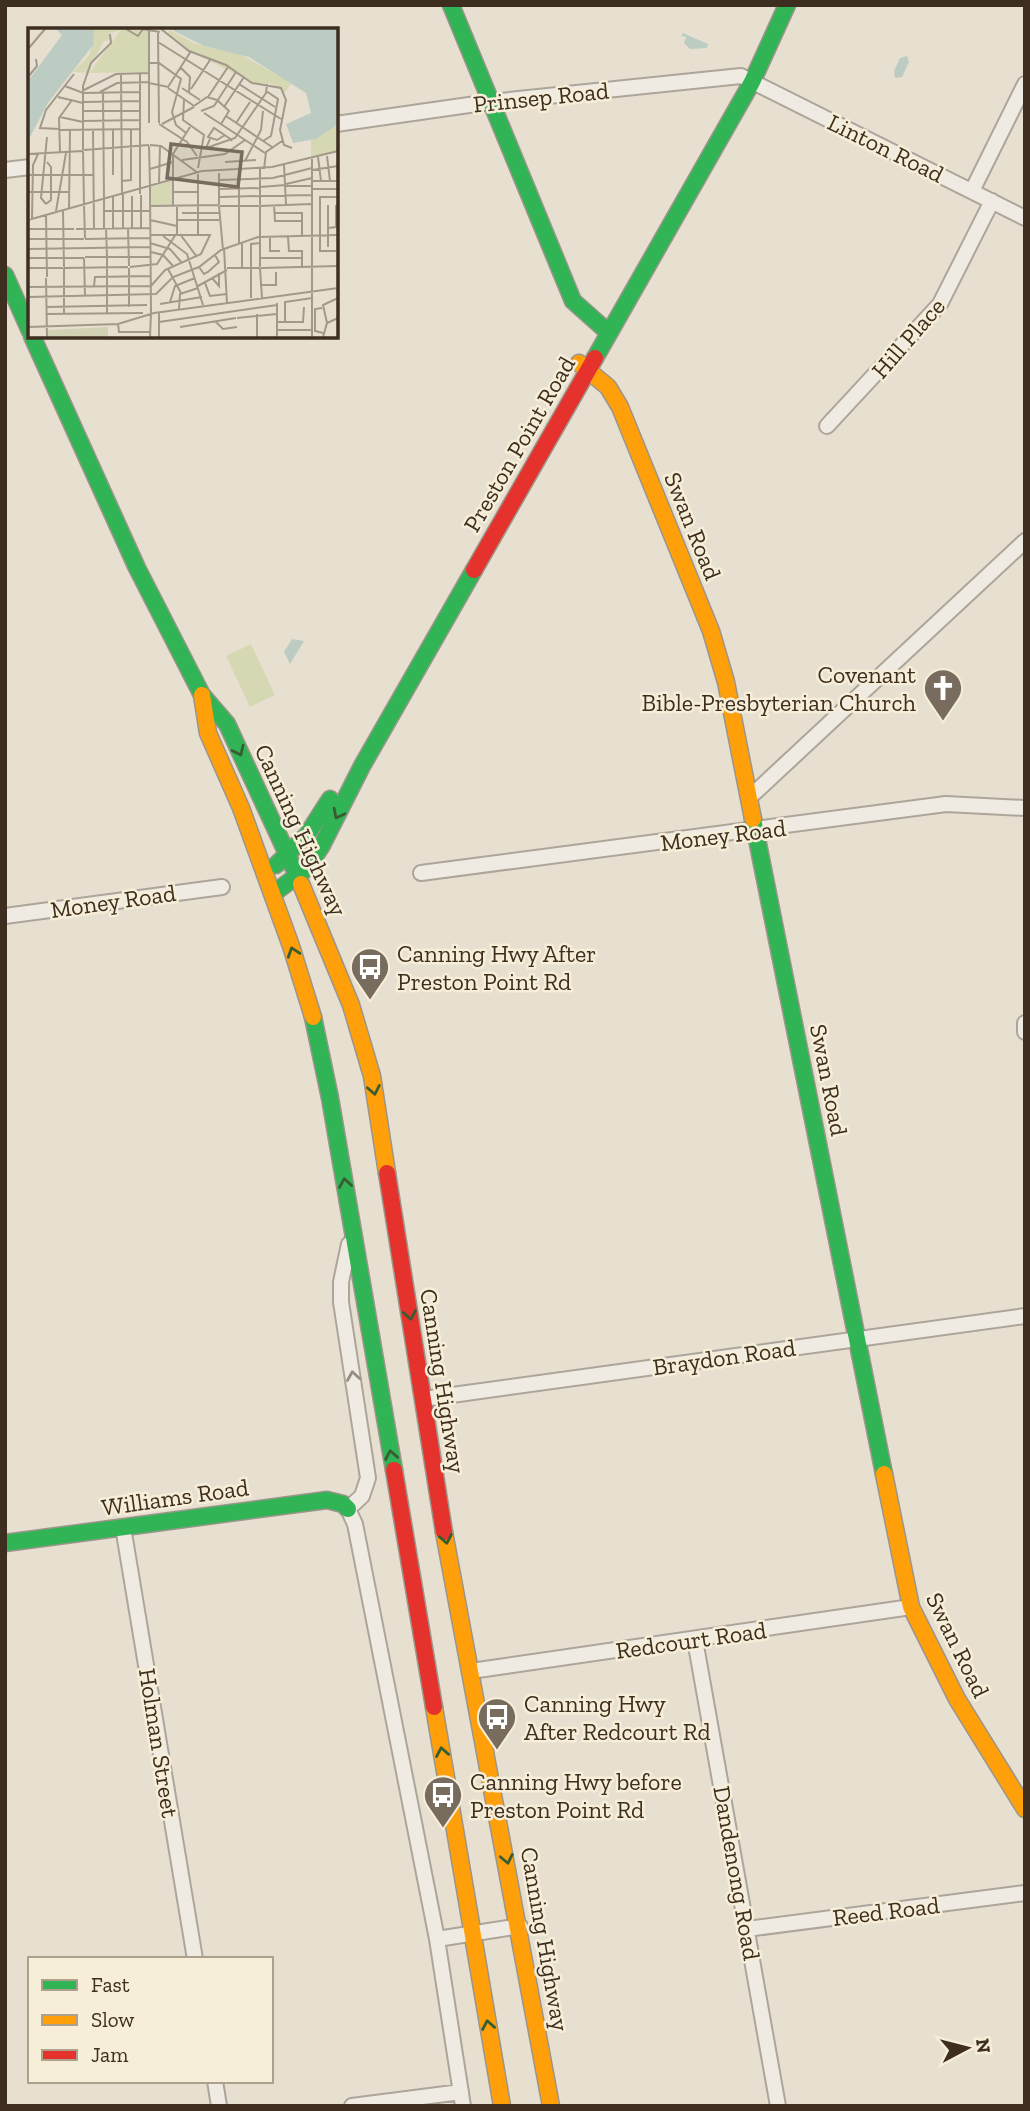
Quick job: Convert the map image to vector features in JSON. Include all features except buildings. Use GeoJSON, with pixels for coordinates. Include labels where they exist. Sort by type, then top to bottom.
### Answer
{"type":"FeatureCollection","features":[{"type":"Feature","properties":{"kind":"main road"},"geometry":{"type":"LineString","coordinates":[[451,5],[573,301],[605,329]]}},
{"type":"Feature","properties":{"kind":"main road","name":"Preston Point Road"},"geometry":{"type":"LineString","coordinates":[[746,79],[775,5]]}},
{"type":"Feature","properties":{"kind":"main road","name":"Preston Point Road"},"geometry":{"type":"LineString","coordinates":[[274,893],[297,876],[321,847],[394,710],[787,5]]}},
{"type":"Feature","properties":{"kind":"main road"},"geometry":{"type":"LineString","coordinates":[[5,275],[28,327]]}},
{"type":"Feature","properties":{"kind":"main road","name":"Canning Highway"},"geometry":{"type":"LineString","coordinates":[[33,338],[137,568],[202,695],[227,724],[297,876],[332,1011],[353,1227],[502,2106]]}},
{"type":"Feature","properties":{"kind":"main road","name":"Preston Point Road"},"geometry":{"type":"LineString","coordinates":[[266,873],[288,857],[312,831],[584,367]]}},
{"type":"Feature","properties":{"kind":"main road","name":"Swan Road"},"geometry":{"type":"LineString","coordinates":[[584,367],[614,394],[710,631],[726,682],[911,1607],[957,1699],[1025,1809]]}},
{"type":"Feature","properties":{"kind":"main road","name":"Canning Highway"},"geometry":{"type":"LineString","coordinates":[[202,695],[208,733],[274,893],[379,1115],[423,1399],[551,2106]]}},
{"type":"Feature","properties":{"kind":"main road","name":"Williams Road"},"geometry":{"type":"LineString","coordinates":[[5,1543],[327,1500],[336,1501],[348,1509]]}},
{"type":"Feature","properties":{"kind":"street","name":"Prinsep Road"},"geometry":{"type":"LineString","coordinates":[[338,124],[490,102],[746,79]]}},
{"type":"Feature","properties":{"kind":"street","name":"Linton Road"},"geometry":{"type":"LineString","coordinates":[[746,79],[1025,218]]}},
{"type":"Feature","properties":{"kind":"street"},"geometry":{"type":"LineString","coordinates":[[972,191],[1025,83]]}},
{"type":"Feature","properties":{"kind":"street"},"geometry":{"type":"LineString","coordinates":[[5,170],[28,167]]}},
{"type":"Feature","properties":{"kind":"street","name":"Hill Place"},"geometry":{"type":"LineString","coordinates":[[827,426],[940,304],[992,201]]}},
{"type":"Feature","properties":{"kind":"street"},"geometry":{"type":"LineString","coordinates":[[750,797],[1025,541]]}},
{"type":"Feature","properties":{"kind":"street","name":"Money Road"},"geometry":{"type":"LineString","coordinates":[[421,873],[757,831],[946,804],[1025,808]]}},
{"type":"Feature","properties":{"kind":"street","name":"Money Road"},"geometry":{"type":"LineString","coordinates":[[5,916],[222,887]]}},
{"type":"Feature","properties":{"kind":"street"},"geometry":{"type":"LineString","coordinates":[[1025,1023],[1025,1032]]}},
{"type":"Feature","properties":{"kind":"street","name":"Canning Highway"},"geometry":{"type":"LineString","coordinates":[[348,1509],[362,1496],[368,1478],[341,1303],[341,1282],[353,1227]]}},
{"type":"Feature","properties":{"kind":"street","name":"Braydon Road"},"geometry":{"type":"LineString","coordinates":[[423,1399],[1025,1315]]}},
{"type":"Feature","properties":{"kind":"street"},"geometry":{"type":"LineString","coordinates":[[348,1509],[355,1524],[437,1939],[462,2099],[352,2106]]}},
{"type":"Feature","properties":{"kind":"street","name":"Holman Street"},"geometry":{"type":"LineString","coordinates":[[123,1527],[195,1957]]}},
{"type":"Feature","properties":{"kind":"street","name":"Redcourt Road"},"geometry":{"type":"LineString","coordinates":[[471,1671],[911,1607]]}},
{"type":"Feature","properties":{"kind":"street","name":"Dandenong Road"},"geometry":{"type":"LineString","coordinates":[[695,1640],[778,2106]]}},
{"type":"Feature","properties":{"kind":"street","name":"Reed Road"},"geometry":{"type":"LineString","coordinates":[[747,1929],[1025,1893]]}},
{"type":"Feature","properties":{"kind":"street"},"geometry":{"type":"LineString","coordinates":[[437,1939],[520,1926]]}},
{"type":"Feature","properties":{"kind":"street"},"geometry":{"type":"LineString","coordinates":[[215,2083],[219,2106]]}},
{"type":"Feature","properties":{"kind":"green space"},"geometry":{"type":"Polygon","coordinates":[[[251,644],[275,695],[250,707],[226,656],[251,644]]]}},
{"type":"Feature","properties":{"kind":"shaded area"},"geometry":{"type":"Polygon","coordinates":[[[683,33],[708,44],[707,48],[690,49],[684,43],[686,37],[681,36],[683,33]]]}},
{"type":"Feature","properties":{"kind":"shaded area"},"geometry":{"type":"Polygon","coordinates":[[[907,56],[909,62],[902,77],[895,78],[894,71],[900,58],[907,56]]]}},
{"type":"Feature","properties":{"kind":"shaded area"},"geometry":{"type":"Polygon","coordinates":[[[292,639],[304,641],[290,664],[284,652],[292,639]]]}},
{"type":"Feature","properties":{"kind":"traffic: fast"},"geometry":{"type":"LineString","coordinates":[[451,5],[573,301],[609,333]]}},
{"type":"Feature","properties":{"kind":"traffic: fast"},"geometry":{"type":"LineString","coordinates":[[595,358],[752,82],[787,5]]}},
{"type":"Feature","properties":{"kind":"traffic: fast"},"geometry":{"type":"LineString","coordinates":[[5,275],[28,327]]}},
{"type":"Feature","properties":{"kind":"traffic: fast"},"geometry":{"type":"LineString","coordinates":[[33,338],[137,568],[202,695],[227,724],[301,884]]}},
{"type":"Feature","properties":{"kind":"traffic: fast"},"geometry":{"type":"LineString","coordinates":[[274,893],[306,869],[321,847],[362,766],[474,570]]}},
{"type":"Feature","properties":{"kind":"traffic: fast"},"geometry":{"type":"LineString","coordinates":[[276,865],[307,835],[330,799]]}},
{"type":"Feature","properties":{"kind":"traffic: fast"},"geometry":{"type":"LineString","coordinates":[[753,819],[884,1474]]}},
{"type":"Feature","properties":{"kind":"traffic: fast"},"geometry":{"type":"LineString","coordinates":[[313,1017],[330,1098],[394,1470]]}},
{"type":"Feature","properties":{"kind":"traffic: fast"},"geometry":{"type":"LineString","coordinates":[[5,1543],[327,1500],[343,1504],[348,1509]]}},
{"type":"Feature","properties":{"kind":"traffic: slow"},"geometry":{"type":"LineString","coordinates":[[579,363],[608,387],[620,407],[711,631],[726,682],[753,819]]}},
{"type":"Feature","properties":{"kind":"traffic: slow"},"geometry":{"type":"LineString","coordinates":[[202,695],[208,733],[241,808],[291,946],[313,1017]]}},
{"type":"Feature","properties":{"kind":"traffic: slow"},"geometry":{"type":"LineString","coordinates":[[301,884],[351,1005],[372,1076],[387,1173]]}},
{"type":"Feature","properties":{"kind":"traffic: slow"},"geometry":{"type":"LineString","coordinates":[[884,1474],[911,1607],[957,1699],[1025,1809]]}},
{"type":"Feature","properties":{"kind":"traffic: slow"},"geometry":{"type":"LineString","coordinates":[[444,1532],[551,2106]]}},
{"type":"Feature","properties":{"kind":"traffic: slow"},"geometry":{"type":"LineString","coordinates":[[434,1707],[502,2106]]}},
{"type":"Feature","properties":{"kind":"traffic: jam"},"geometry":{"type":"LineString","coordinates":[[474,570],[595,358]]}},
{"type":"Feature","properties":{"kind":"traffic: jam"},"geometry":{"type":"LineString","coordinates":[[387,1173],[444,1532]]}},
{"type":"Feature","properties":{"kind":"traffic: jam"},"geometry":{"type":"LineString","coordinates":[[394,1470],[434,1707]]}},
{"type":"Feature","properties":{"kind":"place","name":"Covenant Bible-Presbyterian Church"},"geometry":{"type":"Point","coordinates":[943,722]}},
{"type":"Feature","properties":{"kind":"place","name":"Canning Hwy After Preston Point Rd"},"geometry":{"type":"Point","coordinates":[370,1001]}},
{"type":"Feature","properties":{"kind":"place","name":"Canning Hwy After Redcourt Rd"},"geometry":{"type":"Point","coordinates":[497,1751]}},
{"type":"Feature","properties":{"kind":"place","name":"Canning Hwy before Preston Point Rd"},"geometry":{"type":"Point","coordinates":[443,1829]}}]}
